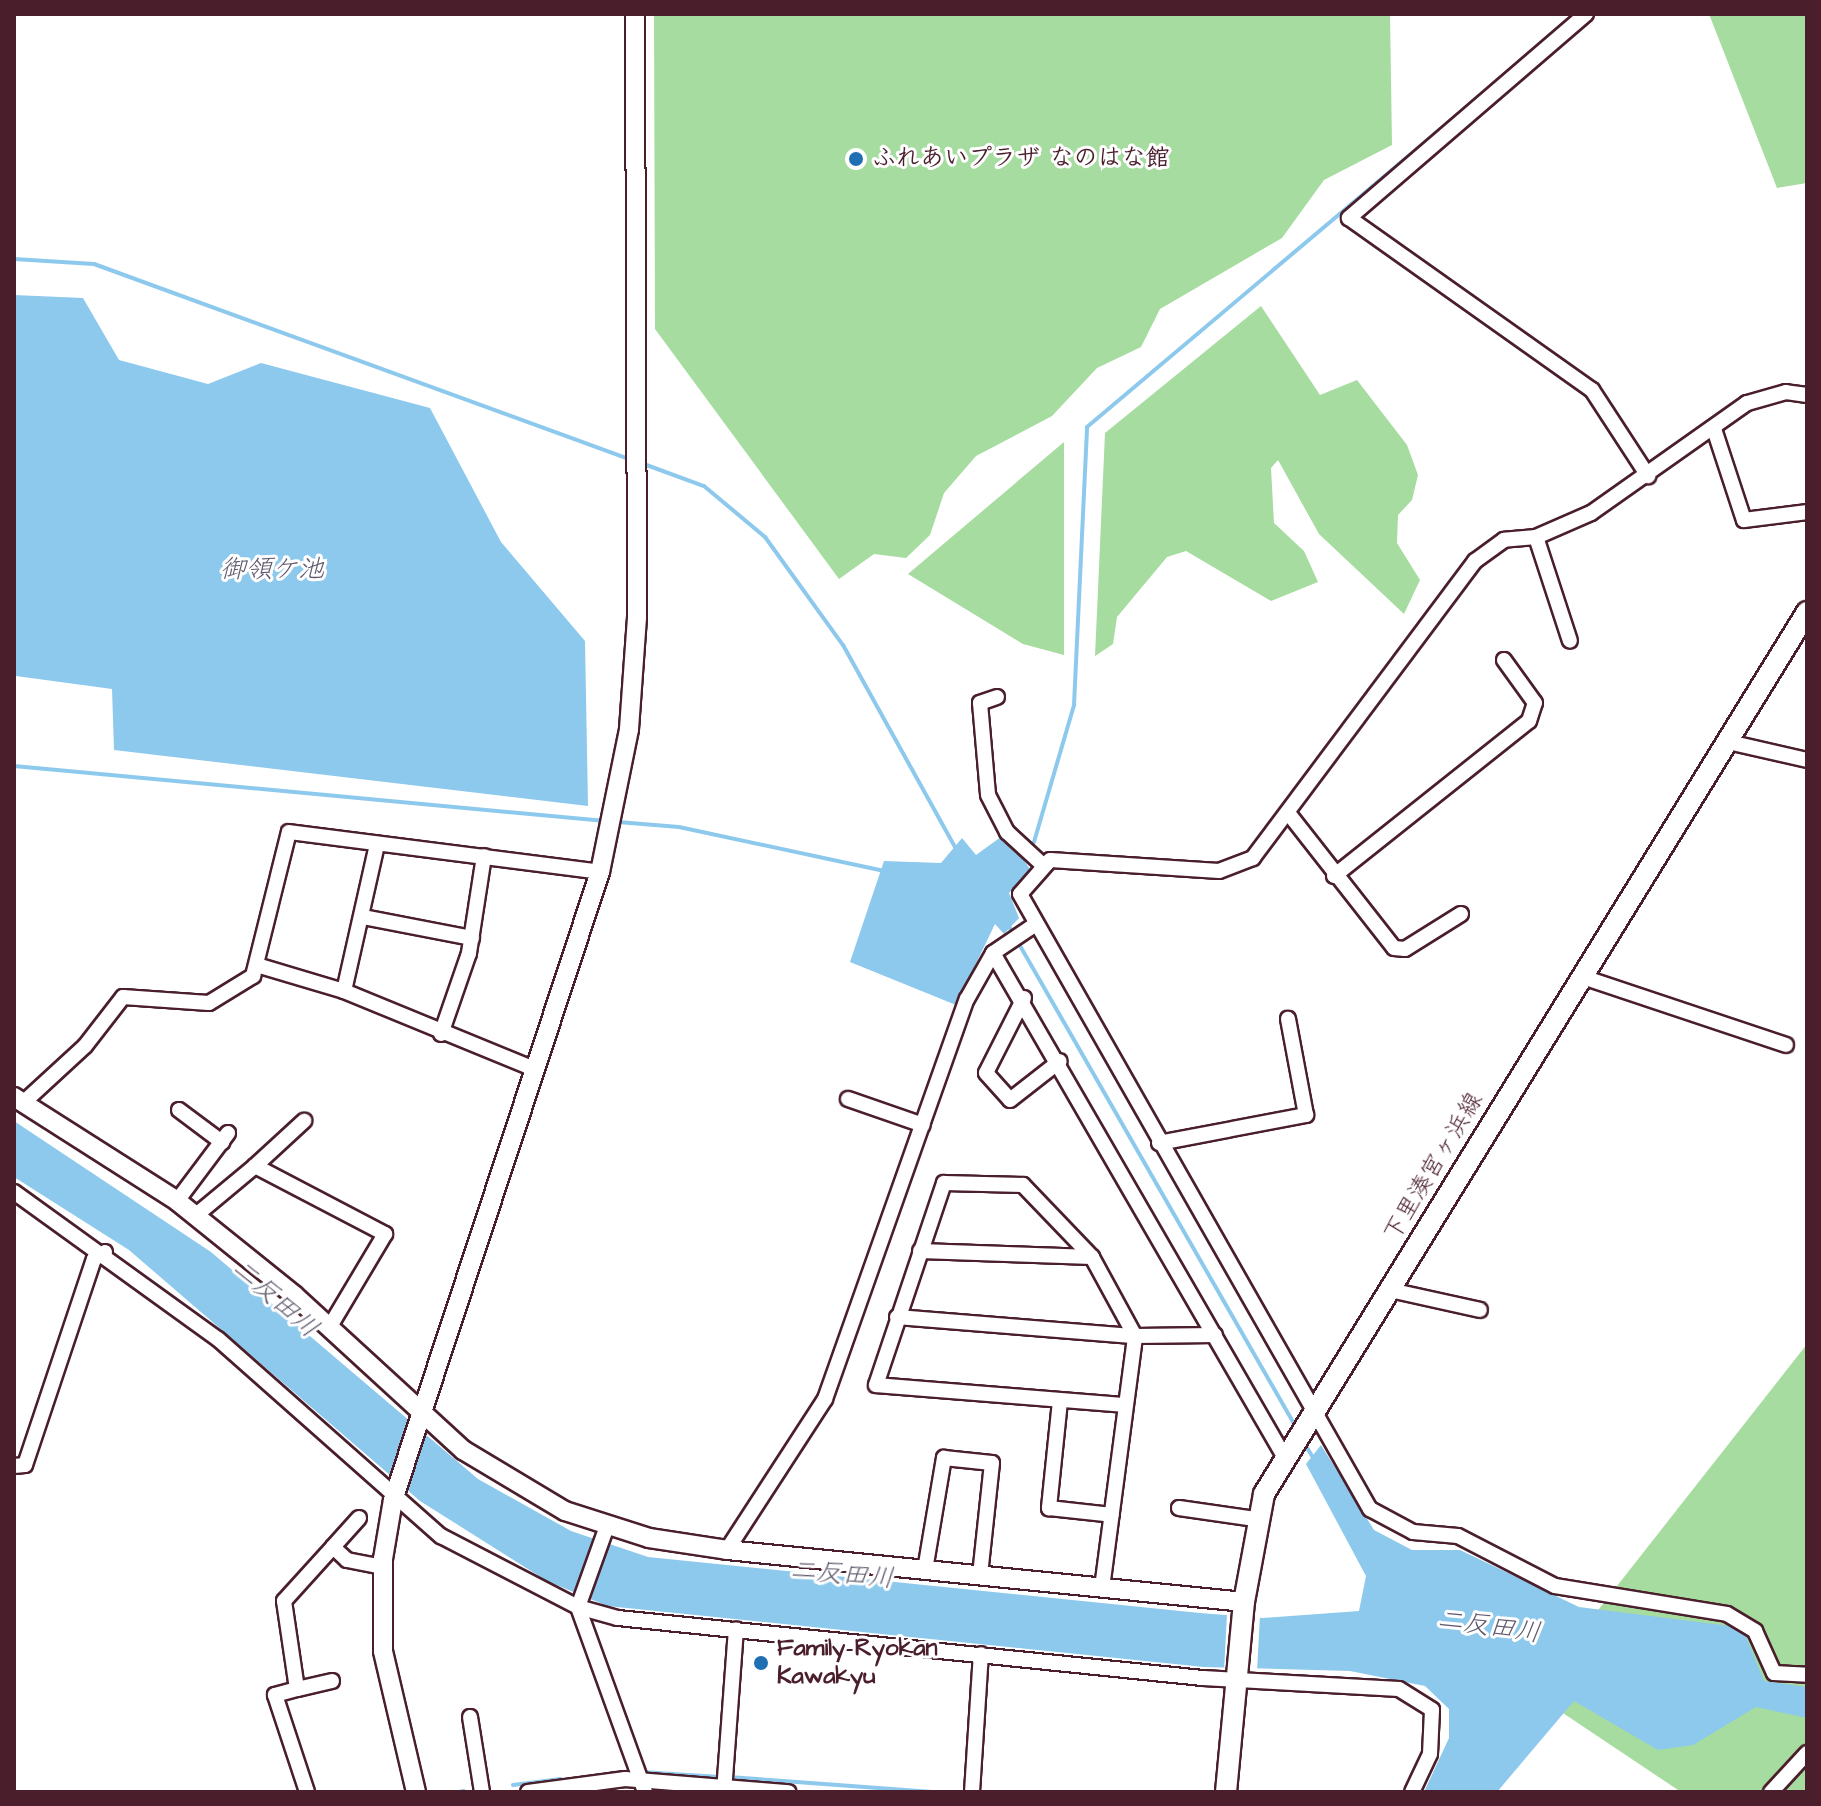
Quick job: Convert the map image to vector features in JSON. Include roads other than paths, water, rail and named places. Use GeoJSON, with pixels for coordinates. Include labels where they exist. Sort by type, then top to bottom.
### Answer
{"type":"FeatureCollection","features":[{"type":"Feature","properties":{"kind":"main road","name":"下里湊宮ヶ浜線"},"geometry":{"type":"LineString","coordinates":[[1226,1792],[1255,1519],[1285,1458],[1807,612]]}},
{"type":"Feature","properties":{"kind":"street"},"geometry":{"type":"LineString","coordinates":[[416,1792],[389,1696],[382,1567],[393,1500],[417,1411],[600,872],[617,806],[636,658],[635,14]]}},
{"type":"Feature","properties":{"kind":"street"},"geometry":{"type":"LineString","coordinates":[[1586,14],[1349,218],[1592,390],[1648,476]]}},
{"type":"Feature","properties":{"kind":"street"},"geometry":{"type":"LineString","coordinates":[[1807,395],[1786,392],[1747,403],[1648,476],[1536,537],[1504,540],[1475,561],[1289,814],[1253,858],[1219,871],[1072,859],[1044,866],[1020,894],[1033,925],[1313,1416],[1370,1509],[1386,1521],[1458,1536],[1555,1586],[1727,1614],[1755,1631],[1774,1673],[1807,1675]]}},
{"type":"Feature","properties":{"kind":"street"},"geometry":{"type":"LineString","coordinates":[[1714,429],[1744,520],[1807,512]]}},
{"type":"Feature","properties":{"kind":"street"},"geometry":{"type":"LineString","coordinates":[[1536,537],[1570,641]]}},
{"type":"Feature","properties":{"kind":"street"},"geometry":{"type":"LineString","coordinates":[[1334,876],[1529,721],[1535,703],[1504,660]]}},
{"type":"Feature","properties":{"kind":"street"},"geometry":{"type":"LineString","coordinates":[[997,697],[980,703],[988,795],[1007,832],[1044,866]]}},
{"type":"Feature","properties":{"kind":"street"},"geometry":{"type":"LineString","coordinates":[[1728,742],[1807,760]]}},
{"type":"Feature","properties":{"kind":"street"},"geometry":{"type":"LineString","coordinates":[[1289,814],[1334,876],[1394,948],[1405,949],[1461,914]]}},
{"type":"Feature","properties":{"kind":"street"},"geometry":{"type":"LineString","coordinates":[[600,872],[289,832],[260,966],[209,1003],[123,997],[85,1046],[19,1100],[177,1201],[329,1328],[417,1411],[498,1476],[607,1526],[727,1550],[1244,1602]]}},
{"type":"Feature","properties":{"kind":"street"},"geometry":{"type":"LineString","coordinates":[[344,991],[377,844]]}},
{"type":"Feature","properties":{"kind":"street"},"geometry":{"type":"LineString","coordinates":[[441,1034],[472,938],[484,856]]}},
{"type":"Feature","properties":{"kind":"street"},"geometry":{"type":"LineString","coordinates":[[363,917],[472,938]]}},
{"type":"Feature","properties":{"kind":"street"},"geometry":{"type":"LineString","coordinates":[[727,1550],[825,1399],[967,999],[997,948],[1033,925]]}},
{"type":"Feature","properties":{"kind":"street"},"geometry":{"type":"LineString","coordinates":[[997,948],[1285,1458]]}},
{"type":"Feature","properties":{"kind":"street"},"geometry":{"type":"LineString","coordinates":[[260,966],[344,991],[441,1034],[534,1069]]}},
{"type":"Feature","properties":{"kind":"street"},"geometry":{"type":"LineString","coordinates":[[1583,977],[1786,1045]]}},
{"type":"Feature","properties":{"kind":"street"},"geometry":{"type":"LineString","coordinates":[[1024,998],[986,1073],[1010,1100],[1060,1061]]}},
{"type":"Feature","properties":{"kind":"street"},"geometry":{"type":"LineString","coordinates":[[1159,1143],[1306,1115],[1288,1019]]}},
{"type":"Feature","properties":{"kind":"street"},"geometry":{"type":"LineString","coordinates":[[848,1099],[923,1125]]}},
{"type":"Feature","properties":{"kind":"street"},"geometry":{"type":"LineString","coordinates":[[177,1201],[225,1137],[179,1110]]}},
{"type":"Feature","properties":{"kind":"street"},"geometry":{"type":"LineString","coordinates":[[195,1216],[304,1121]]}},
{"type":"Feature","properties":{"kind":"street"},"geometry":{"type":"LineString","coordinates":[[255,1166],[385,1234],[329,1328]]}},
{"type":"Feature","properties":{"kind":"street"},"geometry":{"type":"LineString","coordinates":[[1102,1588],[1135,1336],[1092,1257],[1023,1185],[944,1183],[876,1385],[1125,1405]]}},
{"type":"Feature","properties":{"kind":"street"},"geometry":{"type":"LineString","coordinates":[[14,1192],[105,1252],[218,1339],[393,1500],[491,1565],[578,1607],[736,1629],[981,1654],[1382,1685],[1419,1698],[1432,1710],[1433,1734],[1412,1792]]}},
{"type":"Feature","properties":{"kind":"street"},"geometry":{"type":"LineString","coordinates":[[920,1251],[1092,1257]]}},
{"type":"Feature","properties":{"kind":"street"},"geometry":{"type":"LineString","coordinates":[[14,1466],[25,1465],[94,1259],[105,1252]]}},
{"type":"Feature","properties":{"kind":"street"},"geometry":{"type":"LineString","coordinates":[[1390,1290],[1480,1310]]}},
{"type":"Feature","properties":{"kind":"street"},"geometry":{"type":"LineString","coordinates":[[897,1317],[1135,1336],[1215,1335]]}},
{"type":"Feature","properties":{"kind":"street"},"geometry":{"type":"LineString","coordinates":[[1060,1401],[1049,1508],[1112,1515]]}},
{"type":"Feature","properties":{"kind":"street"},"geometry":{"type":"LineString","coordinates":[[925,1570],[944,1458],[992,1463],[980,1576]]}},
{"type":"Feature","properties":{"kind":"street"},"geometry":{"type":"LineString","coordinates":[[1179,1508],[1255,1519]]}},
{"type":"Feature","properties":{"kind":"street"},"geometry":{"type":"LineString","coordinates":[[297,1689],[284,1601],[359,1518]]}},
{"type":"Feature","properties":{"kind":"street"},"geometry":{"type":"LineString","coordinates":[[607,1526],[578,1607],[642,1778]]}},
{"type":"Feature","properties":{"kind":"street"},"geometry":{"type":"LineString","coordinates":[[333,1547],[347,1560],[382,1567]]}},
{"type":"Feature","properties":{"kind":"street"},"geometry":{"type":"LineString","coordinates":[[725,1784],[736,1629]]}},
{"type":"Feature","properties":{"kind":"street"},"geometry":{"type":"LineString","coordinates":[[972,1792],[981,1654]]}},
{"type":"Feature","properties":{"kind":"street"},"geometry":{"type":"LineString","coordinates":[[307,1792],[275,1695],[332,1681]]}},
{"type":"Feature","properties":{"kind":"street"},"geometry":{"type":"LineString","coordinates":[[470,1717],[482,1792]]}},
{"type":"Feature","properties":{"kind":"street"},"geometry":{"type":"LineString","coordinates":[[1771,1792],[1807,1753]]}},
{"type":"Feature","properties":{"kind":"street"},"geometry":{"type":"LineString","coordinates":[[528,1792],[642,1778],[788,1792]]}},
{"type":"Feature","properties":{"kind":"water","name":"御領ケ池"},"geometry":{"type":"Polygon","coordinates":[[[14,295],[83,298],[119,360],[208,384],[261,363],[430,408],[501,542],[585,641],[588,806],[114,750],[112,689],[16,676],[14,683],[14,295]]]}},
{"type":"Feature","properties":{"kind":"water"},"geometry":{"type":"Polygon","coordinates":[[[1005,834],[1030,869],[1009,893],[1019,918],[1004,934],[995,924],[956,1005],[850,962],[884,861],[941,863],[962,838],[976,855],[1005,834]]]}},
{"type":"Feature","properties":{"kind":"water","name":"二反田川"},"geometry":{"type":"Polygon","coordinates":[[[14,1121],[211,1252],[478,1479],[571,1531],[648,1557],[1263,1618],[1359,1611],[1366,1576],[1306,1464],[1321,1445],[1374,1530],[1412,1550],[1460,1550],[1579,1607],[1730,1626],[1745,1634],[1764,1681],[1807,1687],[1807,1718],[1756,1707],[1693,1745],[1658,1750],[1574,1701],[1497,1792],[1424,1792],[1449,1738],[1449,1709],[1425,1686],[1350,1671],[1204,1667],[607,1606],[547,1581],[420,1501],[129,1250],[14,1177],[14,1121]]]}},
{"type":"Feature","properties":{"kind":"waterway"},"geometry":{"type":"LineString","coordinates":[[1034,842],[1074,705],[1087,427],[1502,77]]}},
{"type":"Feature","properties":{"kind":"waterway"},"geometry":{"type":"LineString","coordinates":[[14,259],[94,264],[629,459]]}},
{"type":"Feature","properties":{"kind":"waterway"},"geometry":{"type":"LineString","coordinates":[[641,463],[704,486],[765,537],[843,645],[957,851]]}},
{"type":"Feature","properties":{"kind":"waterway"},"geometry":{"type":"LineString","coordinates":[[14,766],[605,821]]}},
{"type":"Feature","properties":{"kind":"waterway"},"geometry":{"type":"LineString","coordinates":[[618,822],[679,827],[884,871]]}},
{"type":"Feature","properties":{"kind":"waterway"},"geometry":{"type":"LineString","coordinates":[[1007,923],[1297,1429]]}},
{"type":"Feature","properties":{"kind":"waterway"},"geometry":{"type":"LineString","coordinates":[[1303,1441],[1315,1461]]}},
{"type":"Feature","properties":{"kind":"waterway"},"geometry":{"type":"LineString","coordinates":[[611,1773],[632,1772]]}},
{"type":"Feature","properties":{"kind":"waterway"},"geometry":{"type":"LineString","coordinates":[[641,1772],[720,1777]]}},
{"type":"Feature","properties":{"kind":"waterway"},"geometry":{"type":"LineString","coordinates":[[729,1777],[932,1792]]}},
{"type":"Feature","properties":{"kind":"waterway"},"geometry":{"type":"LineString","coordinates":[[513,1785],[561,1779]]}},
{"type":"Feature","properties":{"kind":"waterway"},"geometry":{"type":"LineString","coordinates":[[459,1792],[464,1791]]}},
{"type":"Feature","properties":{"kind":"place","name":"ふれあいプラザ なのはな館"},"geometry":{"type":"Point","coordinates":[856,159]}},
{"type":"Feature","properties":{"kind":"place","name":"Family Ryokan Kawakyu"},"geometry":{"type":"Point","coordinates":[761,1663]}}]}
